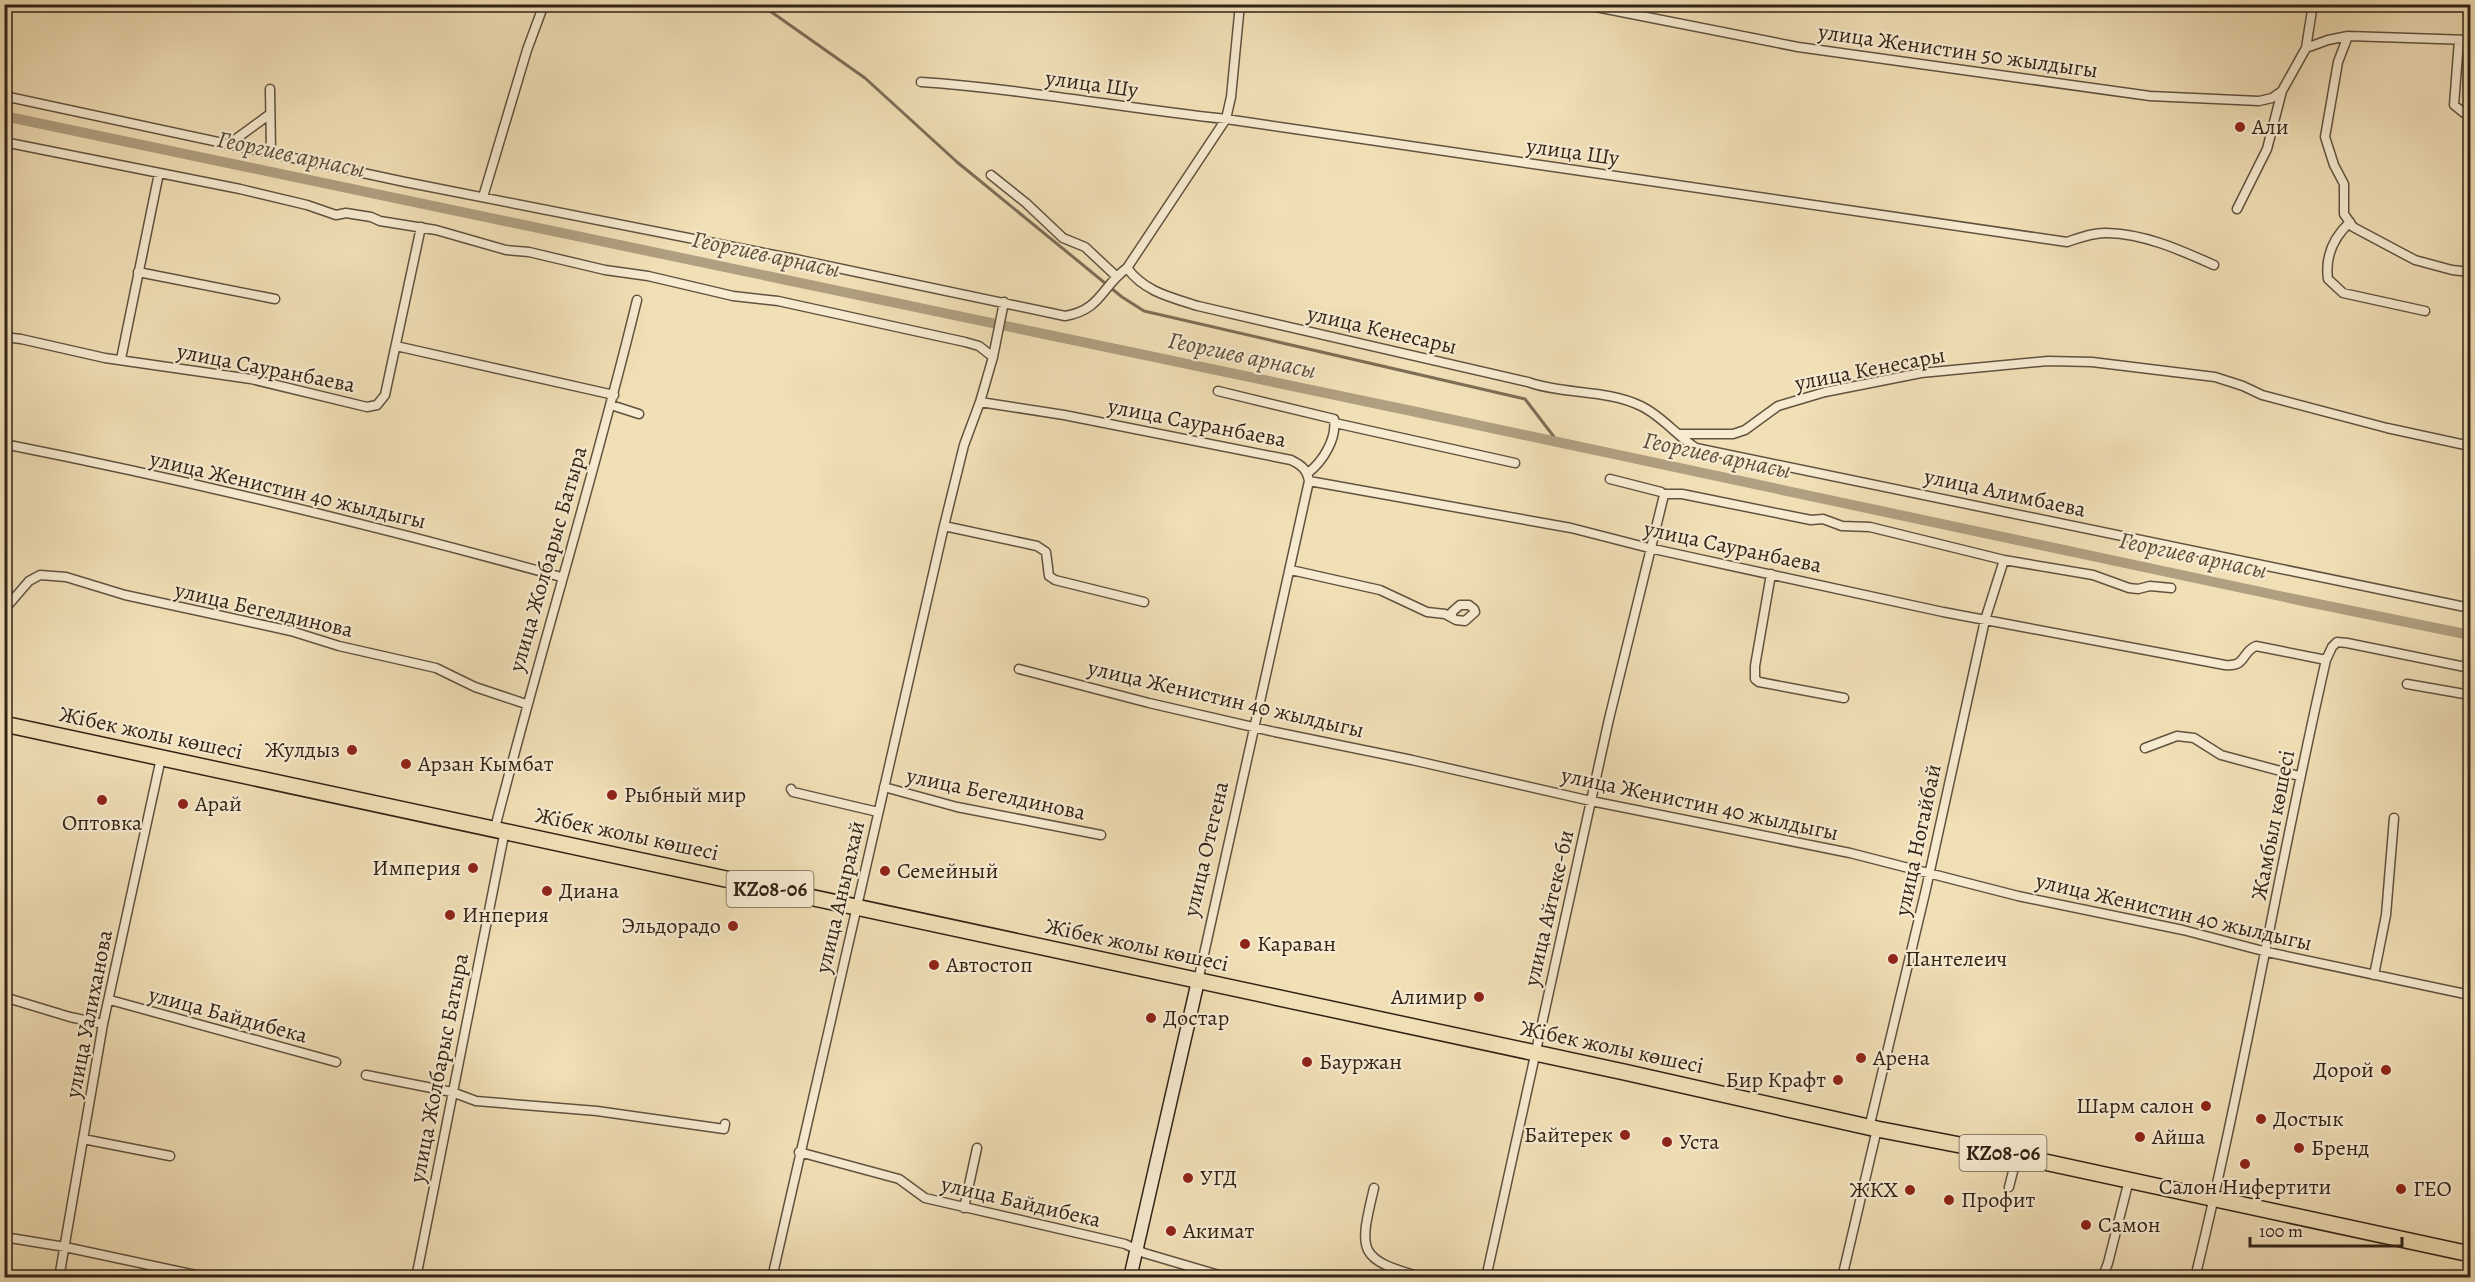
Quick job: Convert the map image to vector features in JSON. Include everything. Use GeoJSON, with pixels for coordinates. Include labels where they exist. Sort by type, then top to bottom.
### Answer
{"type":"FeatureCollection","features":[{"type":"Feature","properties":{"kind":"highway","name":"Жібек жолы көшесі"},"geometry":{"type":"LineString","coordinates":[[4,724],[1535,1053],[1873,1129],[2017,1156],[2470,1254]]}},
{"type":"Feature","properties":{"kind":"main road","name":"улица Отегена"},"geometry":{"type":"LineString","coordinates":[[1130,1278],[1198,981]]}},
{"type":"Feature","properties":{"kind":"street"},"geometry":{"type":"LineString","coordinates":[[483,197],[527,50],[544,4]]}},
{"type":"Feature","properties":{"kind":"street"},"geometry":{"type":"LineString","coordinates":[[4,96],[1065,316],[1082,313],[1097,301],[1116,276],[1127,268],[1226,119],[1231,97],[1240,4]]}},
{"type":"Feature","properties":{"kind":"street","name":"улица Женистин 50 жылдыгы"},"geometry":{"type":"LineString","coordinates":[[1581,4],[1798,47],[2150,96],[2259,101],[2272,98],[2282,91]]}},
{"type":"Feature","properties":{"kind":"street"},"geometry":{"type":"LineString","coordinates":[[2237,209],[2267,149],[2282,91],[2306,48],[2313,4]]}},
{"type":"Feature","properties":{"kind":"street"},"geometry":{"type":"LineString","coordinates":[[2306,48],[2348,36],[2470,40]]}},
{"type":"Feature","properties":{"kind":"street"},"geometry":{"type":"LineString","coordinates":[[2348,36],[2338,62],[2325,136],[2334,165],[2344,184],[2344,213],[2353,227],[2415,260],[2452,270],[2470,272]]}},
{"type":"Feature","properties":{"kind":"street"},"geometry":{"type":"LineString","coordinates":[[2459,40],[2454,105],[2464,113],[2470,113]]}},
{"type":"Feature","properties":{"kind":"street","name":"улица Шу"},"geometry":{"type":"LineString","coordinates":[[921,82],[991,87],[1226,119],[2067,242],[2106,233],[2137,236],[2174,247],[2214,265]]}},
{"type":"Feature","properties":{"kind":"street"},"geometry":{"type":"LineString","coordinates":[[270,89],[271,153]]}},
{"type":"Feature","properties":{"kind":"street"},"geometry":{"type":"LineString","coordinates":[[229,144],[270,114]]}},
{"type":"Feature","properties":{"kind":"street"},"geometry":{"type":"LineString","coordinates":[[4,142],[240,189],[307,205],[336,215],[346,213],[421,227],[506,250],[529,252],[605,270],[648,276],[753,299],[778,300],[965,342],[993,353]]}},
{"type":"Feature","properties":{"kind":"street"},"geometry":{"type":"LineString","coordinates":[[120,359],[159,173]]}},
{"type":"Feature","properties":{"kind":"street"},"geometry":{"type":"LineString","coordinates":[[991,175],[1026,203],[1063,238],[1085,247],[1116,276]]}},
{"type":"Feature","properties":{"kind":"street"},"geometry":{"type":"LineString","coordinates":[[2350,222],[2333,245],[2326,264],[2328,279],[2343,292],[2426,311]]}},
{"type":"Feature","properties":{"kind":"street","name":"улица Сауранбаева"},"geometry":{"type":"LineString","coordinates":[[4,338],[251,379],[367,407],[377,405],[385,395],[421,227]]}},
{"type":"Feature","properties":{"kind":"street","name":"улица Кенесары"},"geometry":{"type":"LineString","coordinates":[[1127,268],[1136,280],[1149,289],[1198,306],[1507,377],[1548,389],[1621,399],[1642,406],[1678,434],[1733,434],[1745,430],[1778,406],[1835,390],[1921,373],[2048,361],[2092,362],[2215,377],[2244,386],[2262,395],[2387,428],[2470,446]]}},
{"type":"Feature","properties":{"kind":"street"},"geometry":{"type":"LineString","coordinates":[[138,272],[275,299]]}},
{"type":"Feature","properties":{"kind":"street","name":"улица Жолбарыс Батыра"},"geometry":{"type":"LineString","coordinates":[[416,1278],[500,829],[526,704],[614,395],[637,300]]}},
{"type":"Feature","properties":{"kind":"street","name":"улица Анырахай"},"geometry":{"type":"LineString","coordinates":[[772,1278],[944,526],[964,445],[980,402],[1004,302]]}},
{"type":"Feature","properties":{"kind":"street"},"geometry":{"type":"LineString","coordinates":[[396,346],[614,395]]}},
{"type":"Feature","properties":{"kind":"street"},"geometry":{"type":"LineString","coordinates":[[1218,391],[1328,417],[1334,419],[1335,423],[1515,463]]}},
{"type":"Feature","properties":{"kind":"street","name":"улица Сауранбаева"},"geometry":{"type":"LineString","coordinates":[[980,402],[1064,415],[1291,460],[1302,466],[1309,477],[1561,526],[1649,548],[1985,620],[2225,665],[2234,666],[2241,663],[2251,647],[2256,646],[2326,660]]}},
{"type":"Feature","properties":{"kind":"street"},"geometry":{"type":"LineString","coordinates":[[611,405],[639,414]]}},
{"type":"Feature","properties":{"kind":"street"},"geometry":{"type":"LineString","coordinates":[[1309,477],[1324,459],[1335,423]]}},
{"type":"Feature","properties":{"kind":"street","name":"улица Алимбаева"},"geometry":{"type":"LineString","coordinates":[[1678,434],[1696,447],[2470,608]]}},
{"type":"Feature","properties":{"kind":"street","name":"улица Женистин 40 жылдыгы"},"geometry":{"type":"LineString","coordinates":[[4,444],[75,458],[372,527],[561,577]]}},
{"type":"Feature","properties":{"kind":"street","name":"улица Отегена"},"geometry":{"type":"LineString","coordinates":[[1198,981],[1291,570],[1309,477]]}},
{"type":"Feature","properties":{"kind":"street"},"geometry":{"type":"LineString","coordinates":[[1610,479],[1663,494],[1682,494],[1811,520],[1823,519],[1842,525],[1870,527],[2004,560],[2093,575],[2129,588],[2138,589],[2150,586],[2171,588]]}},
{"type":"Feature","properties":{"kind":"street","name":"улица Айтеке-би"},"geometry":{"type":"LineString","coordinates":[[1486,1278],[1591,801],[1663,494]]}},
{"type":"Feature","properties":{"kind":"street"},"geometry":{"type":"LineString","coordinates":[[944,526],[1037,546],[1046,552],[1049,576],[1055,580],[1144,603]]}},
{"type":"Feature","properties":{"kind":"street","name":"улица Ногайбай"},"geometry":{"type":"LineString","coordinates":[[1842,1278],[1985,620],[2004,560]]}},
{"type":"Feature","properties":{"kind":"street"},"geometry":{"type":"LineString","coordinates":[[1291,570],[1380,590],[1427,612],[1452,617]]}},
{"type":"Feature","properties":{"kind":"street"},"geometry":{"type":"LineString","coordinates":[[1772,574],[1755,666],[1755,679],[1759,682],[1844,698]]}},
{"type":"Feature","properties":{"kind":"street","name":"улица Бегелдинова"},"geometry":{"type":"LineString","coordinates":[[4,610],[29,581],[40,575],[66,577],[125,595],[291,631],[339,646],[436,669],[475,687],[526,704]]}},
{"type":"Feature","properties":{"kind":"street"},"geometry":{"type":"LineString","coordinates":[[2326,660],[2337,642],[2470,668]]}},
{"type":"Feature","properties":{"kind":"street","name":"Жамбыл көшесі"},"geometry":{"type":"LineString","coordinates":[[2195,1278],[2267,952],[2299,776],[2326,660]]}},
{"type":"Feature","properties":{"kind":"street","name":"улица Женистин 40 жылдыгы"},"geometry":{"type":"LineString","coordinates":[[1019,669],[1149,703],[1591,801],[1850,853],[2018,896],[2183,930],[2267,952],[2470,995]]}},
{"type":"Feature","properties":{"kind":"street"},"geometry":{"type":"LineString","coordinates":[[2407,684],[2470,695]]}},
{"type":"Feature","properties":{"kind":"street"},"geometry":{"type":"LineString","coordinates":[[2145,748],[2177,736],[2194,738],[2221,755],[2299,776]]}},
{"type":"Feature","properties":{"kind":"street","name":"улица Уалиханова"},"geometry":{"type":"LineString","coordinates":[[59,1278],[103,1024],[161,758]]}},
{"type":"Feature","properties":{"kind":"street","name":"улица Бегелдинова"},"geometry":{"type":"LineString","coordinates":[[884,787],[957,807],[1101,834]]}},
{"type":"Feature","properties":{"kind":"street"},"geometry":{"type":"LineString","coordinates":[[791,789],[794,792],[878,812]]}},
{"type":"Feature","properties":{"kind":"street"},"geometry":{"type":"LineString","coordinates":[[2373,975],[2386,915],[2394,818]]}},
{"type":"Feature","properties":{"kind":"street"},"geometry":{"type":"LineString","coordinates":[[4,997],[70,1017],[103,1024]]}},
{"type":"Feature","properties":{"kind":"street","name":"улица Байдибека"},"geometry":{"type":"LineString","coordinates":[[110,1000],[336,1062]]}},
{"type":"Feature","properties":{"kind":"street"},"geometry":{"type":"LineString","coordinates":[[366,1075],[452,1092],[476,1101],[587,1110],[724,1129],[725,1124]]}},
{"type":"Feature","properties":{"kind":"street"},"geometry":{"type":"LineString","coordinates":[[83,1139],[170,1156]]}},
{"type":"Feature","properties":{"kind":"street"},"geometry":{"type":"LineString","coordinates":[[964,1208],[977,1148]]}},
{"type":"Feature","properties":{"kind":"street","name":"улица Байдибека"},"geometry":{"type":"LineString","coordinates":[[800,1152],[900,1179],[925,1198],[1136,1248],[1166,1260],[1229,1278]]}},
{"type":"Feature","properties":{"kind":"street"},"geometry":{"type":"LineString","coordinates":[[2009,1187],[2017,1156]]}},
{"type":"Feature","properties":{"kind":"street"},"geometry":{"type":"LineString","coordinates":[[2099,1278],[2108,1263],[2129,1180]]}},
{"type":"Feature","properties":{"kind":"street"},"geometry":{"type":"LineString","coordinates":[[1374,1188],[1366,1231],[1367,1250],[1370,1256],[1386,1266],[1424,1278]]}},
{"type":"Feature","properties":{"kind":"street"},"geometry":{"type":"LineString","coordinates":[[4,1237],[65,1247],[210,1278]]}},
{"type":"Feature","properties":{"kind":"waterway"},"geometry":{"type":"LineString","coordinates":[[760,4],[865,78],[957,162],[1122,297],[1144,311],[1525,399],[1558,442]]}},
{"type":"Feature","properties":{"kind":"waterway","name":"Георгиев арнасы"},"geometry":{"type":"LineString","coordinates":[[4,116],[2470,635]]}},
{"type":"Feature","properties":{"kind":"place","name":"Али"},"geometry":{"type":"Point","coordinates":[2240,127]}},
{"type":"Feature","properties":{"kind":"place","name":"Жулдыз"},"geometry":{"type":"Point","coordinates":[352,750]}},
{"type":"Feature","properties":{"kind":"place","name":"Арзан Кымбат"},"geometry":{"type":"Point","coordinates":[406,764]}},
{"type":"Feature","properties":{"kind":"place","name":"Рыбный мир"},"geometry":{"type":"Point","coordinates":[612,795]}},
{"type":"Feature","properties":{"kind":"place","name":"Оптовка"},"geometry":{"type":"Point","coordinates":[102,800]}},
{"type":"Feature","properties":{"kind":"place","name":"Арай"},"geometry":{"type":"Point","coordinates":[183,804]}},
{"type":"Feature","properties":{"kind":"place","name":"Империя"},"geometry":{"type":"Point","coordinates":[473,868]}},
{"type":"Feature","properties":{"kind":"place","name":"Семейный"},"geometry":{"type":"Point","coordinates":[885,871]}},
{"type":"Feature","properties":{"kind":"place","name":"Диана"},"geometry":{"type":"Point","coordinates":[547,891]}},
{"type":"Feature","properties":{"kind":"place","name":"Инперия"},"geometry":{"type":"Point","coordinates":[450,915]}},
{"type":"Feature","properties":{"kind":"place","name":"Эльдорадо"},"geometry":{"type":"Point","coordinates":[733,926]}},
{"type":"Feature","properties":{"kind":"place","name":"Караван"},"geometry":{"type":"Point","coordinates":[1245,944]}},
{"type":"Feature","properties":{"kind":"place","name":"Пантелеич"},"geometry":{"type":"Point","coordinates":[1893,959]}},
{"type":"Feature","properties":{"kind":"place","name":"Автостоп"},"geometry":{"type":"Point","coordinates":[934,965]}},
{"type":"Feature","properties":{"kind":"place","name":"Алимир"},"geometry":{"type":"Point","coordinates":[1479,997]}},
{"type":"Feature","properties":{"kind":"place","name":"Достар"},"geometry":{"type":"Point","coordinates":[1151,1018]}},
{"type":"Feature","properties":{"kind":"place","name":"Арена"},"geometry":{"type":"Point","coordinates":[1861,1058]}},
{"type":"Feature","properties":{"kind":"place","name":"Бауржан"},"geometry":{"type":"Point","coordinates":[1307,1062]}},
{"type":"Feature","properties":{"kind":"place","name":"Дорой"},"geometry":{"type":"Point","coordinates":[2386,1070]}},
{"type":"Feature","properties":{"kind":"place","name":"Бир Крафт"},"geometry":{"type":"Point","coordinates":[1838,1080]}},
{"type":"Feature","properties":{"kind":"place","name":"Шарм салон"},"geometry":{"type":"Point","coordinates":[2206,1106]}},
{"type":"Feature","properties":{"kind":"place","name":"Достык"},"geometry":{"type":"Point","coordinates":[2261,1119]}},
{"type":"Feature","properties":{"kind":"place","name":"Байтерек"},"geometry":{"type":"Point","coordinates":[1625,1135]}},
{"type":"Feature","properties":{"kind":"place","name":"Айша"},"geometry":{"type":"Point","coordinates":[2140,1137]}},
{"type":"Feature","properties":{"kind":"place","name":"Уста"},"geometry":{"type":"Point","coordinates":[1667,1142]}},
{"type":"Feature","properties":{"kind":"place","name":"Бренд"},"geometry":{"type":"Point","coordinates":[2299,1148]}},
{"type":"Feature","properties":{"kind":"place","name":"Салон Нифертити"},"geometry":{"type":"Point","coordinates":[2245,1164]}},
{"type":"Feature","properties":{"kind":"place","name":"УГД"},"geometry":{"type":"Point","coordinates":[1188,1178]}},
{"type":"Feature","properties":{"kind":"place","name":"ГЕО"},"geometry":{"type":"Point","coordinates":[2401,1189]}},
{"type":"Feature","properties":{"kind":"place","name":"ЖКХ"},"geometry":{"type":"Point","coordinates":[1910,1190]}},
{"type":"Feature","properties":{"kind":"place","name":"Профит"},"geometry":{"type":"Point","coordinates":[1949,1200]}},
{"type":"Feature","properties":{"kind":"place","name":"Самон"},"geometry":{"type":"Point","coordinates":[2086,1225]}},
{"type":"Feature","properties":{"kind":"place","name":"Акимат"},"geometry":{"type":"Point","coordinates":[1171,1231]}}]}
